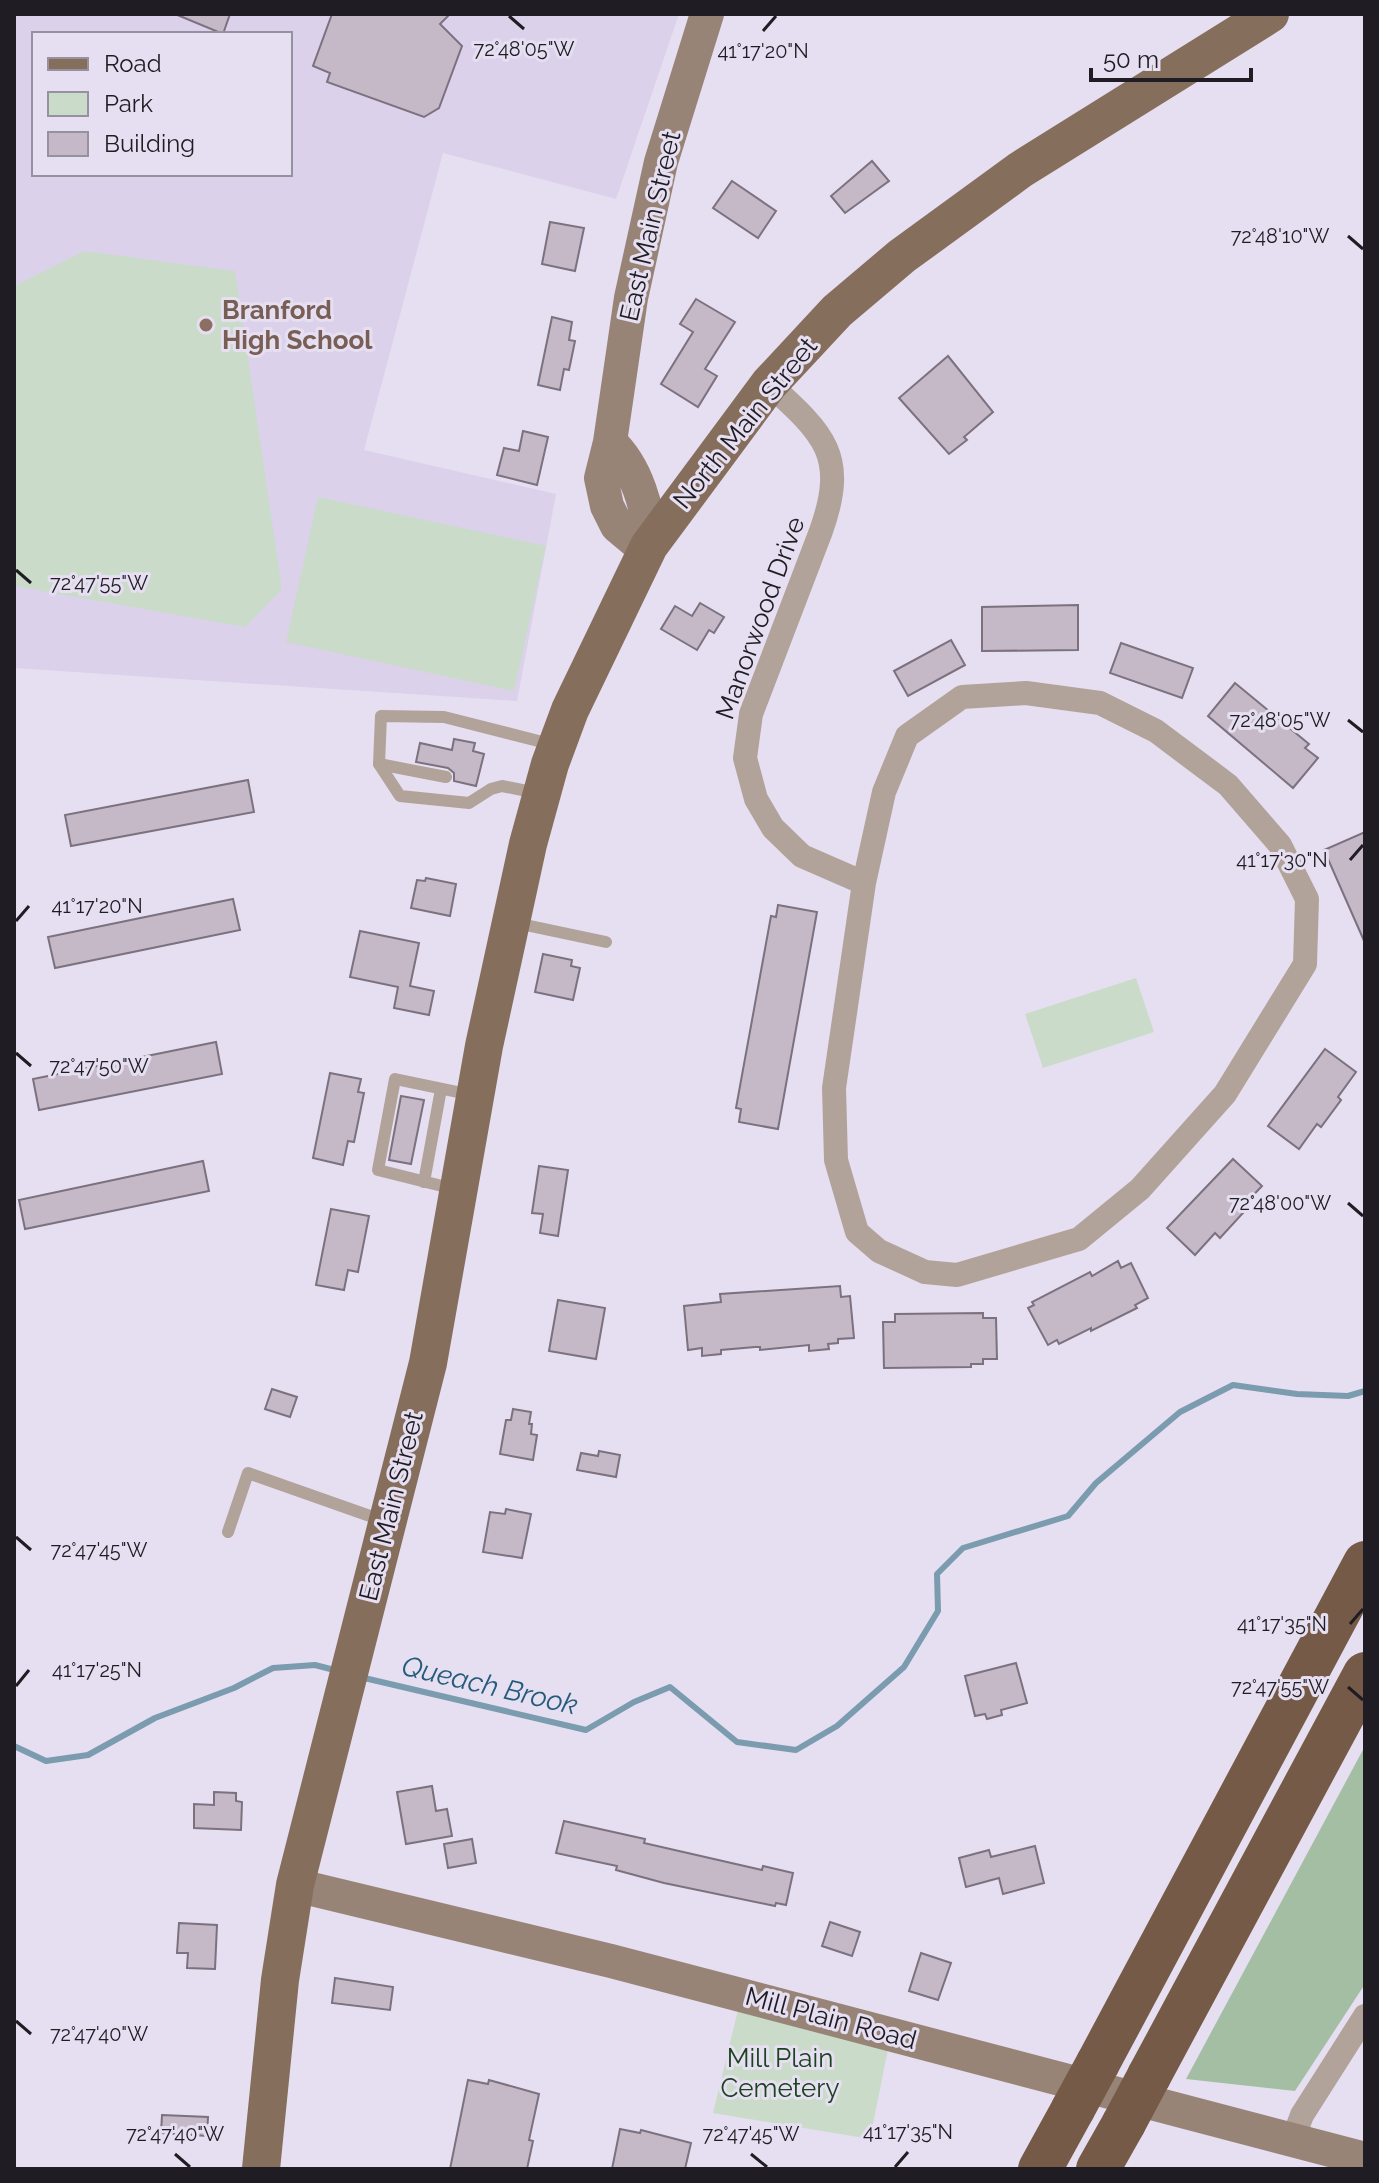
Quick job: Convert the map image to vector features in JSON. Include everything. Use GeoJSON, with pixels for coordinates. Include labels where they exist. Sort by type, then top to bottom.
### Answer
{"type":"FeatureCollection","features":[{"type":"Feature","properties":{"kind":"highway"},"geometry":{"type":"LineString","coordinates":[[1040,2169],[1365,1563]]}},
{"type":"Feature","properties":{"kind":"highway"},"geometry":{"type":"LineString","coordinates":[[1098,2169],[1365,1674]]}},
{"type":"Feature","properties":{"kind":"main road","name":"North Main Street"},"geometry":{"type":"LineString","coordinates":[[528,844],[570,710],[649,546],[769,384],[837,311],[955,216],[1020,170],[1270,14]]}},
{"type":"Feature","properties":{"kind":"main road","name":"East Main Street"},"geometry":{"type":"LineString","coordinates":[[261,2169],[280,1980],[295,1885],[428,1363],[441,1186],[458,1093],[512,922],[528,844]]}},
{"type":"Feature","properties":{"kind":"street","name":"East Main Street"},"geometry":{"type":"LineString","coordinates":[[649,546],[647,513],[628,464],[610,442],[631,298],[661,162],[707,14]]}},
{"type":"Feature","properties":{"kind":"street","name":"Manorwood Drive"},"geometry":{"type":"LineString","coordinates":[[769,384],[808,419],[821,436],[829,452],[832,490],[829,509],[751,714],[745,758],[756,799],[773,828],[802,856],[864,883]]}},
{"type":"Feature","properties":{"kind":"street"},"geometry":{"type":"LineString","coordinates":[[1026,693],[1100,703],[1156,731],[1228,785],[1280,845],[1307,899],[1305,964],[1225,1094],[1140,1189],[1079,1239],[957,1275],[925,1272],[879,1251],[857,1232],[836,1160],[834,1088],[864,883],[884,792],[907,736],[962,697],[1026,693]]}},
{"type":"Feature","properties":{"kind":"street","name":"Mill Plain Road"},"geometry":{"type":"LineString","coordinates":[[295,1885],[611,1961],[1365,2159]]}},
{"type":"Feature","properties":{"kind":"street"},"geometry":{"type":"LineString","coordinates":[[1293,2139],[1302,2115],[1365,2016]]}},
{"type":"Feature","properties":{"kind":"lane"},"geometry":{"type":"LineString","coordinates":[[542,794],[502,786],[481,788],[469,803],[400,796],[379,764],[381,716],[444,717],[557,746]]}},
{"type":"Feature","properties":{"kind":"lane"},"geometry":{"type":"LineString","coordinates":[[379,764],[446,777]]}},
{"type":"Feature","properties":{"kind":"lane"},"geometry":{"type":"LineString","coordinates":[[512,922],[606,942]]}},
{"type":"Feature","properties":{"kind":"lane"},"geometry":{"type":"LineString","coordinates":[[395,1079],[458,1093],[436,1116],[431,1148],[441,1186],[378,1170],[394,1108],[395,1079]]}},
{"type":"Feature","properties":{"kind":"lane"},"geometry":{"type":"LineString","coordinates":[[422,1113],[436,1116]]}},
{"type":"Feature","properties":{"kind":"lane"},"geometry":{"type":"LineString","coordinates":[[415,1144],[431,1148]]}},
{"type":"Feature","properties":{"kind":"lane"},"geometry":{"type":"LineString","coordinates":[[228,1532],[248,1473],[387,1522]]}},
{"type":"Feature","properties":{"kind":"shaded area","name":"Branford High School"},"geometry":{"type":"Polygon","coordinates":[[[14,14],[679,14],[616,199],[443,153],[364,450],[556,494],[517,701],[14,668],[14,14]]]}},
{"type":"Feature","properties":{"kind":"green space"},"geometry":{"type":"Polygon","coordinates":[[[84,251],[235,271],[282,589],[245,627],[14,586],[14,286],[84,251]]]}},
{"type":"Feature","properties":{"kind":"green space"},"geometry":{"type":"Polygon","coordinates":[[[318,497],[546,546],[514,691],[286,642],[318,497]]]}},
{"type":"Feature","properties":{"kind":"green space"},"geometry":{"type":"Polygon","coordinates":[[[1136,978],[1154,1032],[1043,1068],[1025,1014],[1136,978]]]}},
{"type":"Feature","properties":{"kind":"green space"},"geometry":{"type":"Polygon","coordinates":[[[1365,1746],[1365,1984],[1295,2091],[1186,2079],[1365,1746]]]}},
{"type":"Feature","properties":{"kind":"green space","name":"Mill Plain Cemetery"},"geometry":{"type":"Polygon","coordinates":[[[738,2010],[888,2049],[870,2139],[713,2113],[738,2010]]]}},
{"type":"Feature","properties":{"kind":"building"},"geometry":{"type":"Polygon","coordinates":[[[175,14],[230,14],[224,32],[175,14]]]}},
{"type":"Feature","properties":{"kind":"building"},"geometry":{"type":"Polygon","coordinates":[[[332,14],[450,14],[440,24],[462,46],[439,108],[424,117],[327,82],[330,73],[313,66],[332,14]]]}},
{"type":"Feature","properties":{"kind":"building"},"geometry":{"type":"Polygon","coordinates":[[[872,161],[889,181],[845,213],[831,196],[872,161]]]}},
{"type":"Feature","properties":{"kind":"building"},"geometry":{"type":"Polygon","coordinates":[[[732,181],[776,211],[758,238],[713,208],[732,181]]]}},
{"type":"Feature","properties":{"kind":"building"},"geometry":{"type":"Polygon","coordinates":[[[550,222],[584,228],[575,271],[542,264],[550,222]]]}},
{"type":"Feature","properties":{"kind":"building"},"geometry":{"type":"Polygon","coordinates":[[[696,299],[735,322],[705,369],[717,376],[698,407],[661,384],[693,332],[680,324],[696,299]]]}},
{"type":"Feature","properties":{"kind":"building"},"geometry":{"type":"Polygon","coordinates":[[[552,317],[572,322],[569,340],[575,341],[569,370],[564,369],[560,390],[538,385],[552,317]]]}},
{"type":"Feature","properties":{"kind":"building"},"geometry":{"type":"Polygon","coordinates":[[[948,356],[993,412],[949,454],[899,398],[948,356]]]}},
{"type":"Feature","properties":{"kind":"building"},"geometry":{"type":"Polygon","coordinates":[[[523,431],[548,437],[537,485],[497,475],[504,448],[519,451],[523,431]]]}},
{"type":"Feature","properties":{"kind":"building"},"geometry":{"type":"Polygon","coordinates":[[[700,603],[724,617],[714,633],[709,630],[697,650],[661,629],[675,606],[692,616],[700,603]]]}},
{"type":"Feature","properties":{"kind":"building"},"geometry":{"type":"Polygon","coordinates":[[[1078,605],[1078,650],[982,651],[982,607],[1078,605]]]}},
{"type":"Feature","properties":{"kind":"building"},"geometry":{"type":"Polygon","coordinates":[[[951,640],[965,665],[908,696],[894,671],[951,640]]]}},
{"type":"Feature","properties":{"kind":"building"},"geometry":{"type":"Polygon","coordinates":[[[1121,643],[1193,668],[1182,698],[1110,673],[1121,643]]]}},
{"type":"Feature","properties":{"kind":"building"},"geometry":{"type":"Polygon","coordinates":[[[1235,683],[1309,744],[1305,748],[1318,758],[1293,788],[1208,716],[1235,683]]]}},
{"type":"Feature","properties":{"kind":"building"},"geometry":{"type":"Polygon","coordinates":[[[454,739],[475,743],[473,751],[484,754],[476,786],[454,781],[454,773],[448,768],[416,762],[420,743],[452,750],[454,739]]]}},
{"type":"Feature","properties":{"kind":"building"},"geometry":{"type":"Polygon","coordinates":[[[248,780],[254,812],[71,846],[65,815],[248,780]]]}},
{"type":"Feature","properties":{"kind":"building"},"geometry":{"type":"Polygon","coordinates":[[[1365,832],[1365,943],[1324,850],[1365,832]]]}},
{"type":"Feature","properties":{"kind":"building"},"geometry":{"type":"Polygon","coordinates":[[[426,878],[456,884],[450,916],[411,908],[417,880],[425,881],[426,878]]]}},
{"type":"Feature","properties":{"kind":"building"},"geometry":{"type":"Polygon","coordinates":[[[233,899],[240,930],[55,968],[48,937],[233,899]]]}},
{"type":"Feature","properties":{"kind":"building"},"geometry":{"type":"Polygon","coordinates":[[[778,905],[817,912],[778,1129],[739,1122],[741,1109],[736,1108],[771,916],[776,917],[778,905]]]}},
{"type":"Feature","properties":{"kind":"building"},"geometry":{"type":"Polygon","coordinates":[[[360,931],[419,943],[410,986],[434,991],[429,1015],[394,1008],[398,987],[350,977],[360,931]]]}},
{"type":"Feature","properties":{"kind":"building"},"geometry":{"type":"Polygon","coordinates":[[[543,954],[572,960],[571,966],[580,968],[573,1000],[535,992],[543,954]]]}},
{"type":"Feature","properties":{"kind":"building"},"geometry":{"type":"Polygon","coordinates":[[[216,1042],[222,1074],[39,1110],[33,1079],[216,1042]]]}},
{"type":"Feature","properties":{"kind":"building"},"geometry":{"type":"Polygon","coordinates":[[[1325,1049],[1356,1072],[1338,1097],[1341,1100],[1321,1127],[1317,1124],[1299,1149],[1268,1126],[1325,1049]]]}},
{"type":"Feature","properties":{"kind":"building"},"geometry":{"type":"Polygon","coordinates":[[[330,1073],[361,1079],[358,1092],[364,1093],[354,1142],[348,1141],[343,1165],[313,1158],[330,1073]]]}},
{"type":"Feature","properties":{"kind":"building"},"geometry":{"type":"Polygon","coordinates":[[[401,1096],[424,1100],[411,1164],[389,1160],[401,1096]]]}},
{"type":"Feature","properties":{"kind":"building"},"geometry":{"type":"Polygon","coordinates":[[[1233,1159],[1262,1186],[1240,1209],[1243,1213],[1220,1238],[1215,1233],[1195,1255],[1167,1228],[1233,1159]]]}},
{"type":"Feature","properties":{"kind":"building"},"geometry":{"type":"Polygon","coordinates":[[[203,1161],[209,1191],[25,1229],[19,1200],[203,1161]]]}},
{"type":"Feature","properties":{"kind":"building"},"geometry":{"type":"Polygon","coordinates":[[[539,1166],[568,1170],[558,1236],[540,1233],[543,1214],[532,1213],[539,1166]]]}},
{"type":"Feature","properties":{"kind":"building"},"geometry":{"type":"Polygon","coordinates":[[[331,1209],[369,1216],[358,1272],[348,1270],[344,1290],[316,1285],[331,1209]]]}},
{"type":"Feature","properties":{"kind":"building"},"geometry":{"type":"Polygon","coordinates":[[[1118,1261],[1121,1268],[1131,1263],[1148,1298],[1135,1305],[1137,1308],[1091,1331],[1091,1328],[1059,1344],[1057,1340],[1048,1345],[1028,1308],[1034,1305],[1032,1302],[1118,1261]]]}},
{"type":"Feature","properties":{"kind":"building"},"geometry":{"type":"Polygon","coordinates":[[[840,1286],[841,1297],[850,1296],[854,1338],[838,1339],[838,1343],[828,1344],[829,1349],[809,1351],[809,1345],[760,1350],[760,1347],[755,1347],[721,1350],[721,1354],[702,1356],[702,1348],[688,1350],[684,1306],[721,1302],[720,1294],[840,1286]]]}},
{"type":"Feature","properties":{"kind":"building"},"geometry":{"type":"Polygon","coordinates":[[[558,1300],[605,1308],[596,1359],[549,1351],[558,1300]]]}},
{"type":"Feature","properties":{"kind":"building"},"geometry":{"type":"Polygon","coordinates":[[[983,1313],[983,1318],[996,1318],[997,1359],[983,1359],[983,1364],[971,1364],[971,1367],[884,1368],[883,1322],[895,1322],[895,1314],[983,1313]]]}},
{"type":"Feature","properties":{"kind":"building"},"geometry":{"type":"Polygon","coordinates":[[[272,1389],[297,1397],[290,1417],[265,1409],[272,1389]]]}},
{"type":"Feature","properties":{"kind":"building"},"geometry":{"type":"Polygon","coordinates":[[[513,1409],[531,1412],[531,1434],[537,1435],[533,1460],[500,1454],[506,1420],[511,1420],[513,1409]]]}},
{"type":"Feature","properties":{"kind":"building"},"geometry":{"type":"Polygon","coordinates":[[[599,1451],[620,1455],[616,1477],[577,1470],[581,1453],[598,1456],[599,1451]]]}},
{"type":"Feature","properties":{"kind":"building"},"geometry":{"type":"Polygon","coordinates":[[[506,1509],[531,1514],[522,1558],[483,1552],[490,1512],[505,1514],[506,1509]]]}},
{"type":"Feature","properties":{"kind":"building"},"geometry":{"type":"Polygon","coordinates":[[[1016,1663],[1027,1703],[1001,1710],[1002,1715],[987,1719],[985,1714],[975,1716],[965,1676],[1016,1663]]]}},
{"type":"Feature","properties":{"kind":"building"},"geometry":{"type":"Polygon","coordinates":[[[432,1786],[436,1811],[447,1809],[452,1836],[406,1844],[397,1792],[432,1786]]]}},
{"type":"Feature","properties":{"kind":"building"},"geometry":{"type":"Polygon","coordinates":[[[214,1792],[236,1793],[236,1801],[242,1802],[241,1830],[194,1828],[194,1804],[214,1805],[214,1792]]]}},
{"type":"Feature","properties":{"kind":"building"},"geometry":{"type":"Polygon","coordinates":[[[564,1821],[762,1870],[763,1866],[793,1873],[786,1905],[776,1903],[775,1906],[664,1883],[616,1870],[617,1866],[556,1853],[564,1821]]]}},
{"type":"Feature","properties":{"kind":"building"},"geometry":{"type":"Polygon","coordinates":[[[472,1839],[476,1863],[448,1868],[444,1844],[472,1839]]]}},
{"type":"Feature","properties":{"kind":"building"},"geometry":{"type":"Polygon","coordinates":[[[1035,1846],[1044,1883],[1003,1894],[999,1878],[966,1887],[959,1858],[989,1850],[991,1857],[1035,1846]]]}},
{"type":"Feature","properties":{"kind":"building"},"geometry":{"type":"Polygon","coordinates":[[[830,1922],[860,1932],[852,1956],[822,1946],[830,1922]]]}},
{"type":"Feature","properties":{"kind":"building"},"geometry":{"type":"Polygon","coordinates":[[[179,1923],[217,1925],[215,1969],[187,1968],[188,1953],[177,1953],[179,1923]]]}},
{"type":"Feature","properties":{"kind":"building"},"geometry":{"type":"Polygon","coordinates":[[[921,1953],[951,1963],[938,2000],[909,1991],[921,1953]]]}},
{"type":"Feature","properties":{"kind":"building"},"geometry":{"type":"Polygon","coordinates":[[[335,1978],[393,1987],[390,2010],[332,2003],[335,1978]]]}},
{"type":"Feature","properties":{"kind":"building"},"geometry":{"type":"Polygon","coordinates":[[[468,2080],[488,2084],[489,2080],[539,2094],[529,2140],[533,2141],[527,2169],[450,2169],[468,2080]]]}},
{"type":"Feature","properties":{"kind":"building"},"geometry":{"type":"Polygon","coordinates":[[[162,2115],[208,2117],[207,2136],[161,2133],[162,2115]]]}},
{"type":"Feature","properties":{"kind":"building"},"geometry":{"type":"Polygon","coordinates":[[[620,2129],[640,2133],[641,2130],[691,2143],[685,2169],[612,2169],[620,2129]]]}},
{"type":"Feature","properties":{"kind":"waterway","name":"Queach Brook"},"geometry":{"type":"LineString","coordinates":[[360,1677],[586,1730],[634,1702],[670,1687],[737,1742],[796,1750],[837,1726],[904,1667],[938,1611],[937,1574],[963,1548],[1068,1516],[1096,1483],[1180,1412],[1233,1385],[1297,1394],[1348,1396],[1365,1391]]}},
{"type":"Feature","properties":{"kind":"waterway","name":"Queach Brook"},"geometry":{"type":"LineString","coordinates":[[14,1746],[46,1761],[88,1755],[155,1718],[234,1688],[273,1668],[315,1665],[338,1671]]}},
{"type":"Feature","properties":{"kind":"place","name":"Branford High School"},"geometry":{"type":"Point","coordinates":[206,325]}}]}
